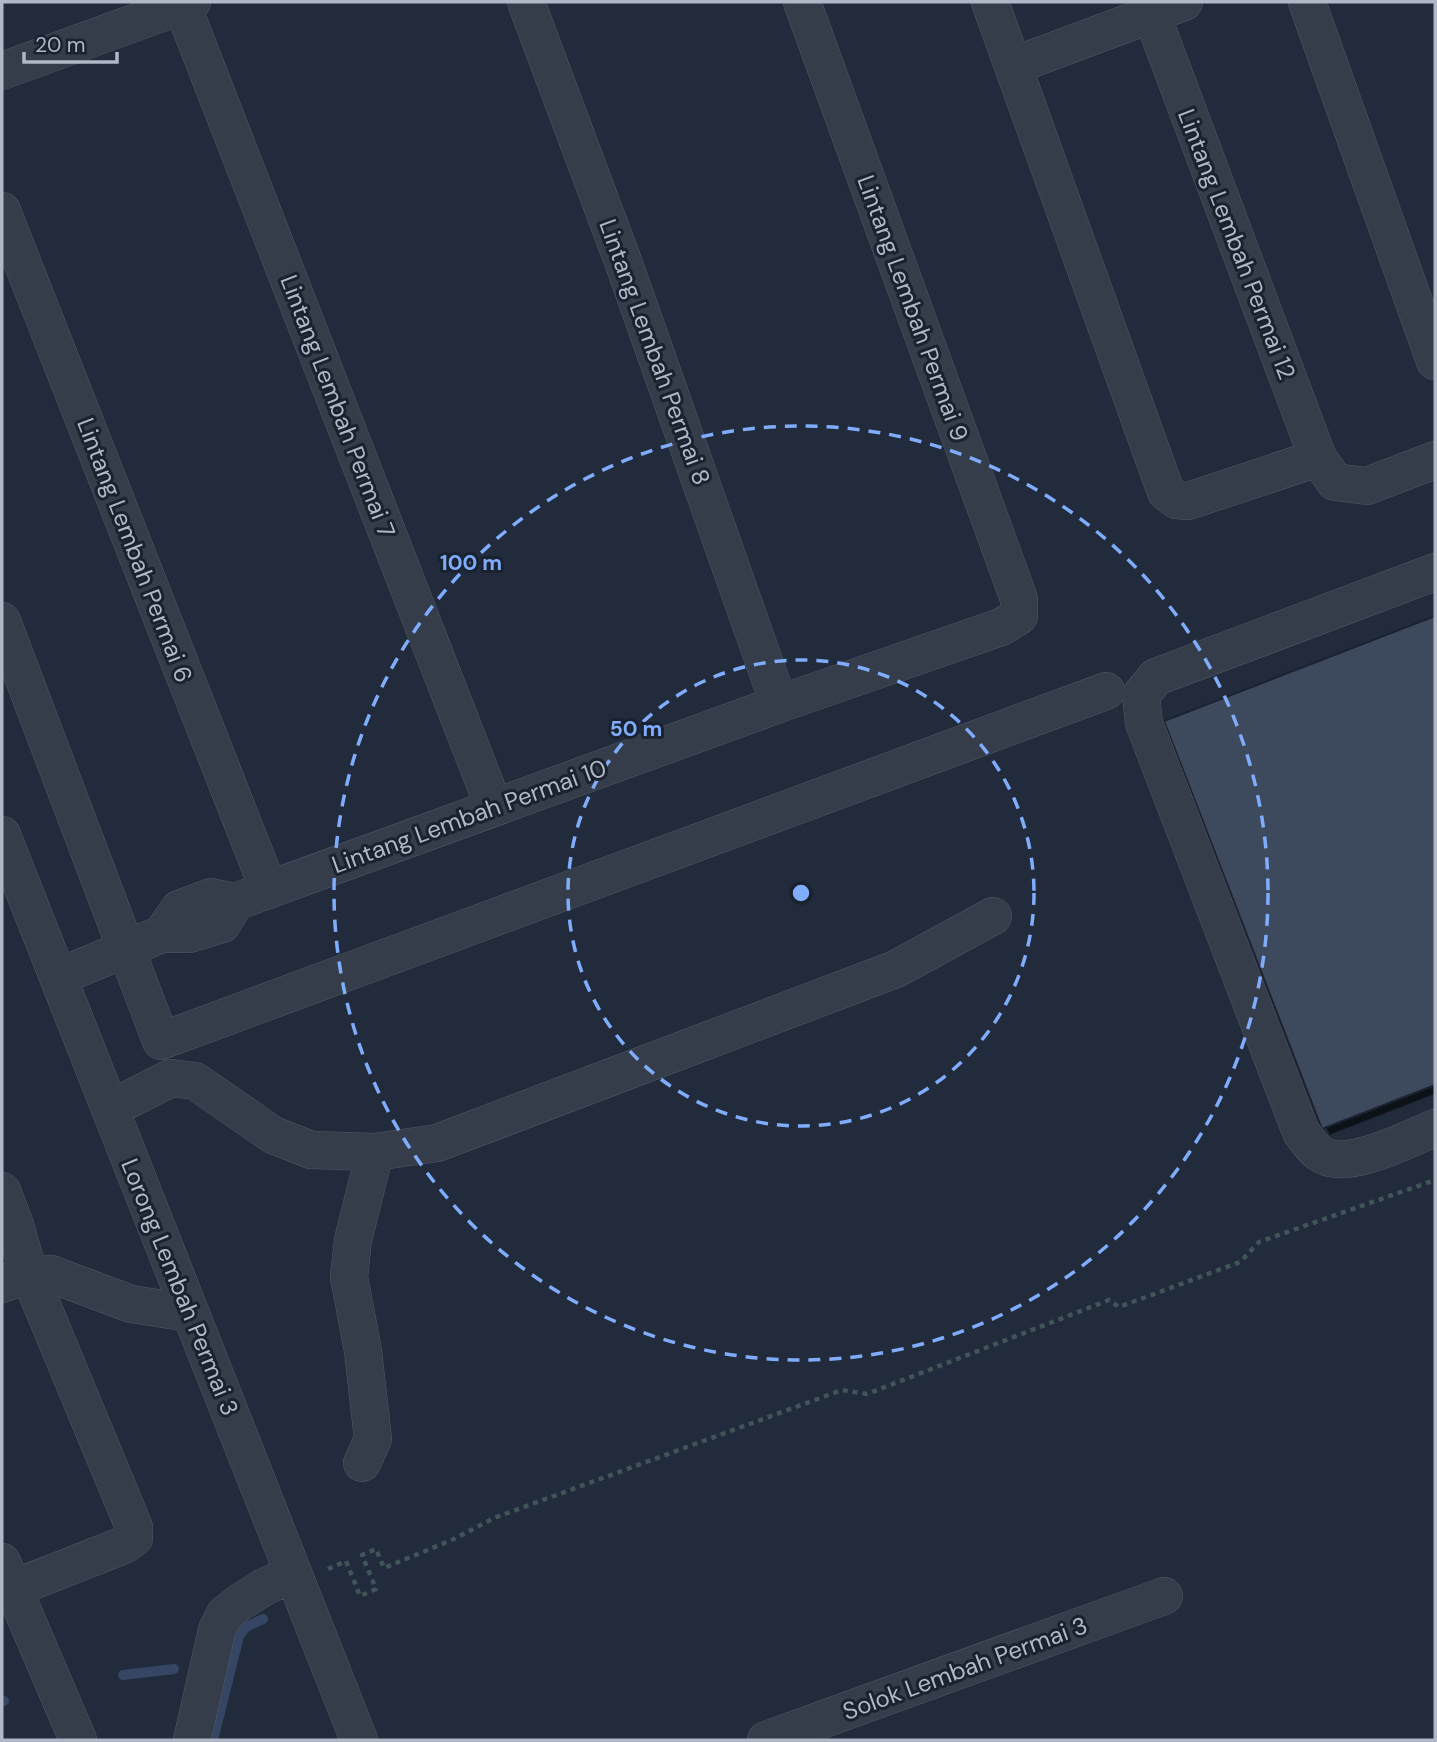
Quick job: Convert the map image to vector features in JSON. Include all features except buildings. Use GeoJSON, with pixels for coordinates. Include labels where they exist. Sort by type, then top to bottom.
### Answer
{"type":"FeatureCollection","features":[{"type":"Feature","properties":{"kind":"street","name":"Lintang Lembah Permai 8"},"geometry":{"type":"LineString","coordinates":[[526,2],[624,264],[779,704]]}},
{"type":"Feature","properties":{"kind":"street","name":"Lintang Lembah Permai 9"},"geometry":{"type":"LineString","coordinates":[[802,2],[1019,599],[1019,616]]}},
{"type":"Feature","properties":{"kind":"street"},"geometry":{"type":"LineString","coordinates":[[990,2],[1166,492],[1176,500],[1188,501],[1326,470],[1367,486],[1435,460]]}},
{"type":"Feature","properties":{"kind":"street"},"geometry":{"type":"LineString","coordinates":[[1307,2],[1435,360]]}},
{"type":"Feature","properties":{"kind":"street"},"geometry":{"type":"LineString","coordinates":[[2,71],[187,4]]}},
{"type":"Feature","properties":{"kind":"street","name":"Lintang Lembah Permai 7"},"geometry":{"type":"LineString","coordinates":[[187,4],[494,807]]}},
{"type":"Feature","properties":{"kind":"street"},"geometry":{"type":"LineString","coordinates":[[1013,66],[1161,6]]}},
{"type":"Feature","properties":{"kind":"street","name":"Lintang Lembah Permai 12"},"geometry":{"type":"LineString","coordinates":[[1161,6],[1326,470]]}},
{"type":"Feature","properties":{"kind":"street","name":"Lintang Lembah Permai 6"},"geometry":{"type":"LineString","coordinates":[[2,211],[269,890]]}},
{"type":"Feature","properties":{"kind":"street"},"geometry":{"type":"LineString","coordinates":[[1435,572],[1156,677],[1141,695],[1144,723],[1301,1132],[1319,1153],[1335,1160],[1361,1157],[1435,1128]]}},
{"type":"Feature","properties":{"kind":"street","name":"Lintang Lembah Permai 10"},"geometry":{"type":"LineString","coordinates":[[58,977],[162,934],[189,934],[222,923],[235,902],[779,704],[1001,627],[1019,616]]}},
{"type":"Feature","properties":{"kind":"street"},"geometry":{"type":"LineString","coordinates":[[2,621],[162,1041],[1106,691]]}},
{"type":"Feature","properties":{"kind":"street","name":"Lorong Lembah Permai 3"},"geometry":{"type":"LineString","coordinates":[[2,835],[359,1740]]}},
{"type":"Feature","properties":{"kind":"street"},"geometry":{"type":"LineString","coordinates":[[110,1109],[171,1078],[195,1081],[273,1135],[311,1150],[375,1152],[437,1143],[896,969],[993,916]]}},
{"type":"Feature","properties":{"kind":"street"},"geometry":{"type":"LineString","coordinates":[[362,1464],[373,1438],[363,1351],[349,1277],[353,1240],[375,1152]]}},
{"type":"Feature","properties":{"kind":"street"},"geometry":{"type":"LineString","coordinates":[[2,1191],[15,1225],[15,1279],[134,1527],[134,1538],[124,1545],[5,1581],[78,1740]]}},
{"type":"Feature","properties":{"kind":"street"},"geometry":{"type":"LineString","coordinates":[[15,1279],[51,1274],[131,1304],[190,1313]]}},
{"type":"Feature","properties":{"kind":"street"},"geometry":{"type":"LineString","coordinates":[[192,1740],[217,1630],[225,1614],[264,1587],[295,1578]]}},
{"type":"Feature","properties":{"kind":"street","name":"Solok Lembah Permai 3"},"geometry":{"type":"LineString","coordinates":[[766,1740],[1164,1596]]}},
{"type":"Feature","properties":{"kind":"path"},"geometry":{"type":"LineString","coordinates":[[295,1578],[346,1561],[360,1596],[376,1589],[362,1555],[376,1549],[384,1568],[454,1539],[494,1518],[842,1390],[867,1394],[1109,1300],[1119,1307],[1228,1267],[1240,1262],[1259,1242],[1435,1180]]}},
{"type":"Feature","properties":{"kind":"waterway"},"geometry":{"type":"LineString","coordinates":[[213,1740],[239,1636],[246,1627],[263,1619]]}},
{"type":"Feature","properties":{"kind":"waterway"},"geometry":{"type":"LineString","coordinates":[[123,1675],[174,1669]]}}]}
